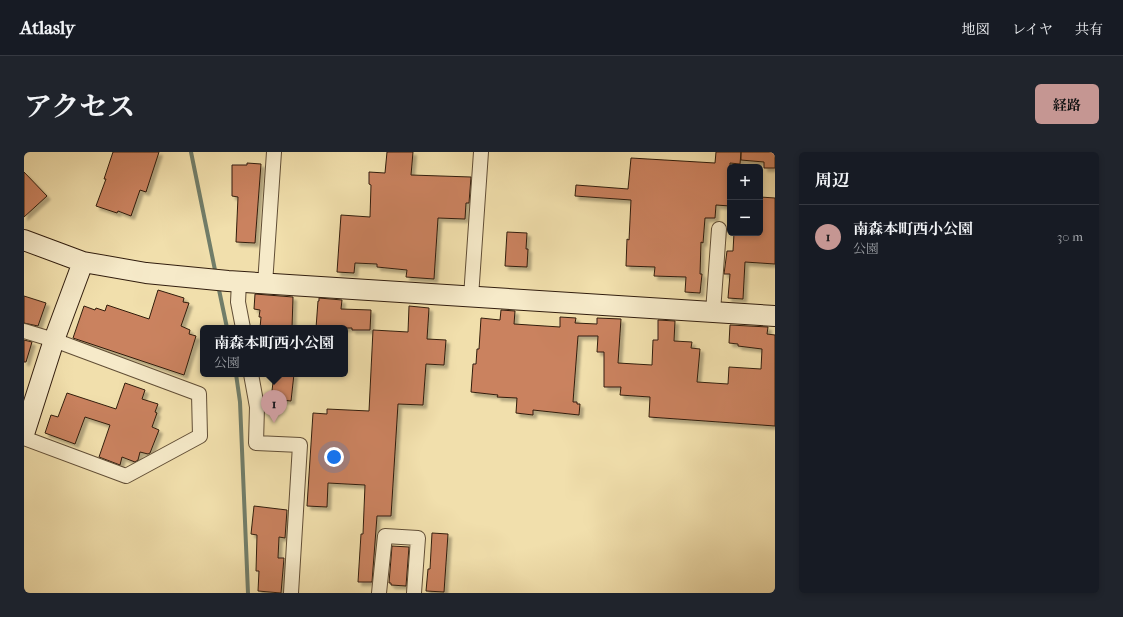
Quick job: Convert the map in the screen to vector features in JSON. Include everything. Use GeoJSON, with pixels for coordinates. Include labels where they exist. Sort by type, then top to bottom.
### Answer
{"type":"FeatureCollection","features":[{"type":"Feature","properties":{"kind":"street"},"geometry":{"type":"LineString","coordinates":[[265,284],[274,152]]}},
{"type":"Feature","properties":{"kind":"street"},"geometry":{"type":"LineString","coordinates":[[471,297],[481,152]]}},
{"type":"Feature","properties":{"kind":"street"},"geometry":{"type":"LineString","coordinates":[[713,312],[719,229]]}},
{"type":"Feature","properties":{"kind":"street"},"geometry":{"type":"LineString","coordinates":[[24,240],[83,262],[146,274],[265,284],[775,316]]}},
{"type":"Feature","properties":{"kind":"street"},"geometry":{"type":"LineString","coordinates":[[24,434],[54,340],[83,262]]}},
{"type":"Feature","properties":{"kind":"street"},"geometry":{"type":"LineString","coordinates":[[226,281],[238,302],[242,325]]}},
{"type":"Feature","properties":{"kind":"street"},"geometry":{"type":"LineString","coordinates":[[24,331],[54,340],[199,394],[200,436],[126,476],[24,438]]}},
{"type":"Feature","properties":{"kind":"street"},"geometry":{"type":"LineString","coordinates":[[252,377],[257,407],[256,444],[300,445],[290,593]]}},
{"type":"Feature","properties":{"kind":"street"},"geometry":{"type":"LineString","coordinates":[[379,593],[385,536],[418,538],[414,593]]}},
{"type":"Feature","properties":{"kind":"building"},"geometry":{"type":"Polygon","coordinates":[[[113,152],[159,152],[146,192],[140,190],[131,216],[118,211],[117,213],[96,206],[106,179],[104,179],[113,152]]]}},
{"type":"Feature","properties":{"kind":"building"},"geometry":{"type":"Polygon","coordinates":[[[387,152],[413,152],[411,175],[471,177],[469,203],[466,203],[465,219],[438,218],[434,279],[406,277],[407,270],[377,267],[377,264],[355,263],[354,273],[337,272],[341,215],[370,217],[371,185],[369,184],[369,172],[385,173],[387,152]]]}},
{"type":"Feature","properties":{"kind":"building"},"geometry":{"type":"Polygon","coordinates":[[[716,152],[741,152],[740,164],[727,164],[727,206],[716,205],[715,218],[705,218],[703,243],[701,242],[700,274],[702,274],[700,293],[685,292],[686,277],[654,276],[655,267],[626,266],[631,200],[575,196],[576,185],[628,189],[631,158],[715,163],[716,152]]]}},
{"type":"Feature","properties":{"kind":"building"},"geometry":{"type":"Polygon","coordinates":[[[741,152],[775,152],[775,168],[764,168],[764,162],[741,160],[741,152]]]}},
{"type":"Feature","properties":{"kind":"building"},"geometry":{"type":"Polygon","coordinates":[[[247,163],[261,164],[255,243],[236,242],[238,197],[232,196],[232,165],[247,165],[247,163]]]}},
{"type":"Feature","properties":{"kind":"building"},"geometry":{"type":"Polygon","coordinates":[[[24,172],[47,196],[24,217],[24,172]]]}},
{"type":"Feature","properties":{"kind":"building"},"geometry":{"type":"Polygon","coordinates":[[[763,197],[775,198],[775,264],[745,262],[743,299],[728,298],[730,274],[724,274],[727,251],[733,251],[734,236],[763,236],[763,197]]]}},
{"type":"Feature","properties":{"kind":"building"},"geometry":{"type":"Polygon","coordinates":[[[507,232],[527,233],[527,267],[505,266],[507,232]]]}},
{"type":"Feature","properties":{"kind":"building"},"geometry":{"type":"Polygon","coordinates":[[[158,290],[184,298],[183,302],[189,303],[181,326],[190,330],[189,334],[196,336],[184,375],[73,338],[84,306],[95,310],[96,308],[105,311],[107,305],[149,319],[158,290]]]}},
{"type":"Feature","properties":{"kind":"building"},"geometry":{"type":"Polygon","coordinates":[[[255,294],[293,297],[292,325],[260,325],[260,310],[254,309],[255,294]]]}},
{"type":"Feature","properties":{"kind":"building"},"geometry":{"type":"Polygon","coordinates":[[[24,296],[46,303],[38,326],[24,323],[24,296]]]}},
{"type":"Feature","properties":{"kind":"building"},"geometry":{"type":"Polygon","coordinates":[[[319,298],[342,300],[341,309],[371,310],[370,330],[352,330],[352,328],[348,328],[348,325],[316,325],[319,298]]]}},
{"type":"Feature","properties":{"kind":"building"},"geometry":{"type":"Polygon","coordinates":[[[409,306],[429,308],[427,339],[446,340],[444,365],[426,364],[423,405],[398,404],[391,516],[377,516],[372,582],[358,582],[361,534],[363,534],[365,485],[328,483],[327,507],[307,506],[313,413],[327,414],[327,409],[369,411],[373,330],[408,332],[409,306]]]}},
{"type":"Feature","properties":{"kind":"building"},"geometry":{"type":"Polygon","coordinates":[[[501,310],[515,311],[514,324],[560,327],[560,317],[576,318],[575,323],[597,324],[597,318],[621,319],[618,363],[652,365],[653,340],[658,340],[658,320],[675,321],[674,341],[692,342],[691,348],[700,349],[697,382],[728,384],[729,367],[761,369],[762,349],[738,346],[738,344],[729,343],[730,325],[768,327],[767,334],[775,335],[775,426],[649,417],[650,397],[620,395],[621,387],[604,387],[604,352],[597,352],[598,336],[578,336],[573,402],[580,404],[579,415],[533,410],[533,415],[516,413],[517,398],[497,397],[498,395],[471,392],[473,364],[476,364],[477,349],[479,349],[481,318],[500,320],[501,310]]]}},
{"type":"Feature","properties":{"kind":"building"},"geometry":{"type":"Polygon","coordinates":[[[24,340],[32,342],[26,362],[24,362],[24,340]]]}},
{"type":"Feature","properties":{"kind":"building"},"geometry":{"type":"Polygon","coordinates":[[[274,377],[294,377],[291,401],[271,399],[274,377]]]}},
{"type":"Feature","properties":{"kind":"building"},"geometry":{"type":"Polygon","coordinates":[[[125,383],[145,390],[142,399],[158,404],[155,412],[157,413],[152,427],[159,430],[150,453],[140,452],[138,460],[135,462],[122,457],[120,465],[99,457],[110,425],[85,417],[75,444],[45,433],[51,415],[58,417],[67,393],[116,409],[125,383]]]}},
{"type":"Feature","properties":{"kind":"building"},"geometry":{"type":"Polygon","coordinates":[[[254,506],[287,510],[285,538],[279,537],[278,558],[284,558],[281,593],[258,591],[259,571],[256,571],[257,535],[251,534],[254,506]]]}},
{"type":"Feature","properties":{"kind":"building"},"geometry":{"type":"Polygon","coordinates":[[[432,533],[448,534],[444,592],[426,591],[428,569],[430,569],[432,533]]]}},
{"type":"Feature","properties":{"kind":"building"},"geometry":{"type":"Polygon","coordinates":[[[392,546],[409,547],[406,586],[391,585],[391,583],[389,583],[392,546]]]}},
{"type":"Feature","properties":{"kind":"waterway"},"geometry":{"type":"LineString","coordinates":[[191,152],[216,275]]}},
{"type":"Feature","properties":{"kind":"waterway"},"geometry":{"type":"LineString","coordinates":[[218,285],[226,325]]}},
{"type":"Feature","properties":{"kind":"waterway"},"geometry":{"type":"LineString","coordinates":[[236,377],[240,402],[248,593]]}},
{"type":"Feature","properties":{"kind":"place","name":"南森本町西小公園"},"geometry":{"type":"Point","coordinates":[274,423]}}]}
